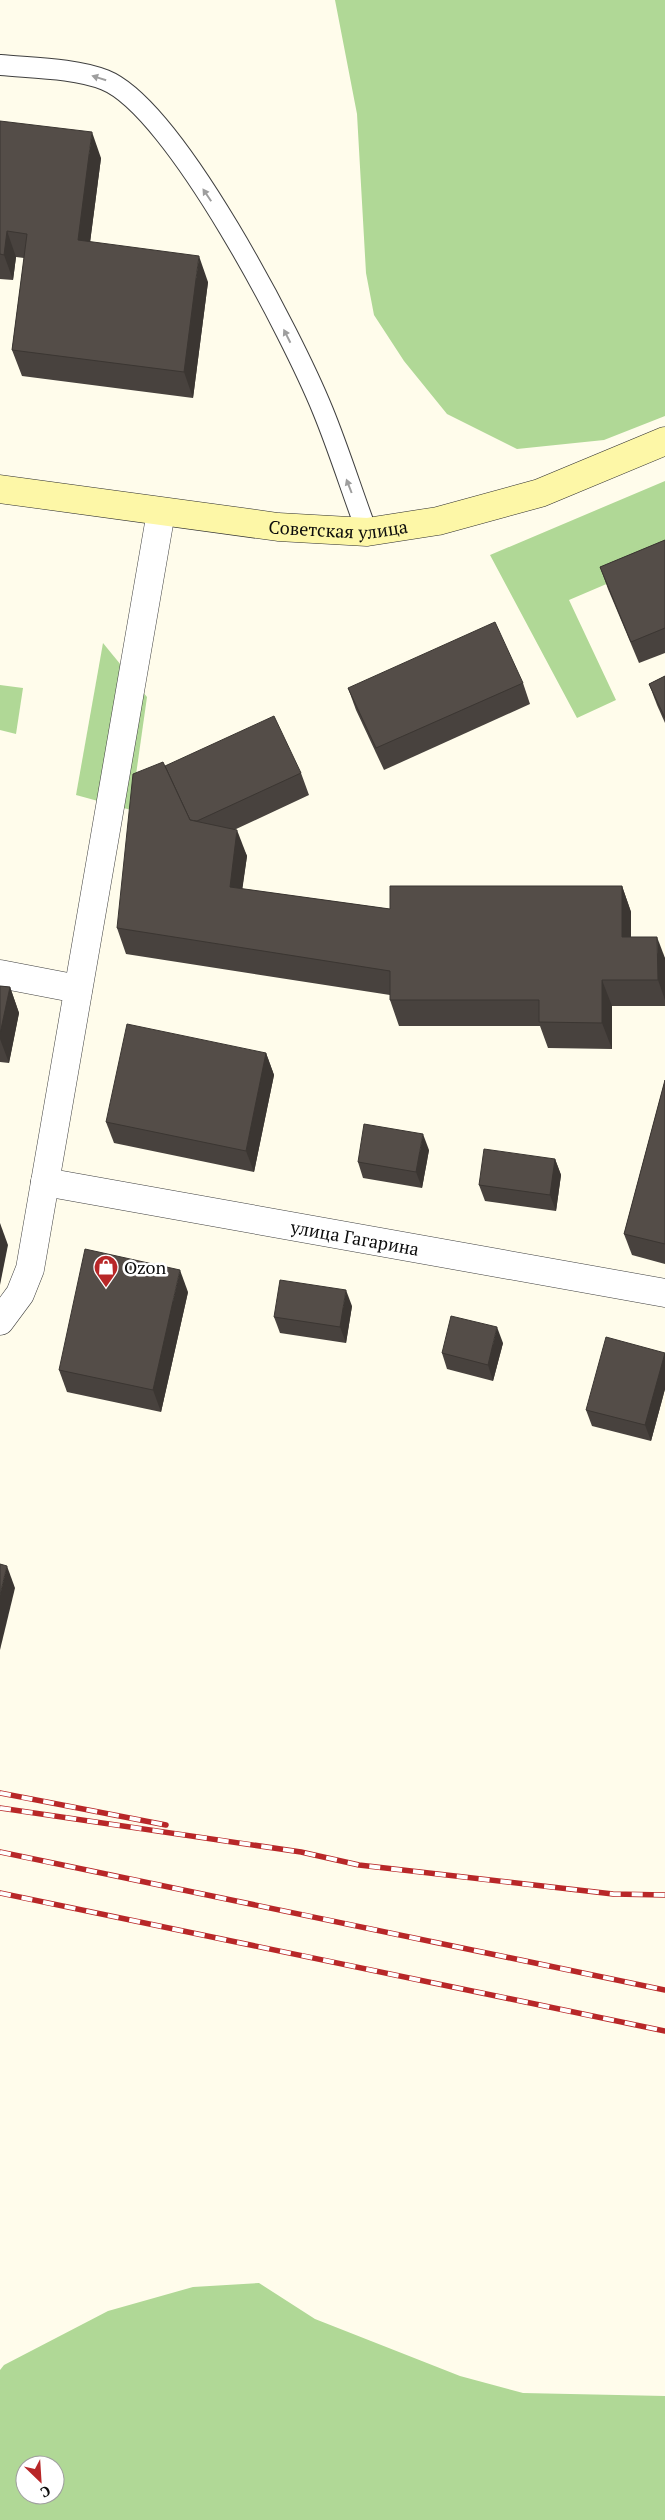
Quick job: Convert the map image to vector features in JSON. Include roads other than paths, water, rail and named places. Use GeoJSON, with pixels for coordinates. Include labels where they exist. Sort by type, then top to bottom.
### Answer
{"type":"FeatureCollection","features":[{"type":"Feature","properties":{"kind":"street","name":"Советская улица"},"geometry":{"type":"LineString","coordinates":[[0,489],[278,527],[367,532],[438,521],[540,493],[665,440]]}},
{"type":"Feature","properties":{"kind":"street"},"geometry":{"type":"LineString","coordinates":[[0,1321],[20,1294],[30,1269],[161,512]]}},
{"type":"Feature","properties":{"kind":"street"},"geometry":{"type":"LineString","coordinates":[[0,974],[78,989]]}},
{"type":"Feature","properties":{"kind":"street","name":"улица Гагарина"},"geometry":{"type":"LineString","coordinates":[[45,1182],[665,1293]]}},
{"type":"Feature","properties":{"kind":"lane"},"geometry":{"type":"LineString","coordinates":[[0,64],[86,74],[106,80],[127,94],[148,114],[172,144],[226,224],[284,328],[323,411],[367,532]]}},
{"type":"Feature","properties":{"kind":"railway"},"geometry":{"type":"LineString","coordinates":[[0,1793],[166,1825]]}},
{"type":"Feature","properties":{"kind":"railway"},"geometry":{"type":"LineString","coordinates":[[0,1808],[301,1852],[359,1865],[613,1894],[665,1895]]}},
{"type":"Feature","properties":{"kind":"railway"},"geometry":{"type":"LineString","coordinates":[[0,1852],[665,1990]]}},
{"type":"Feature","properties":{"kind":"railway"},"geometry":{"type":"LineString","coordinates":[[0,1893],[665,2031]]}},
{"type":"Feature","properties":{"kind":"place","name":"Ozon"},"geometry":{"type":"Point","coordinates":[106,1288]}}]}
